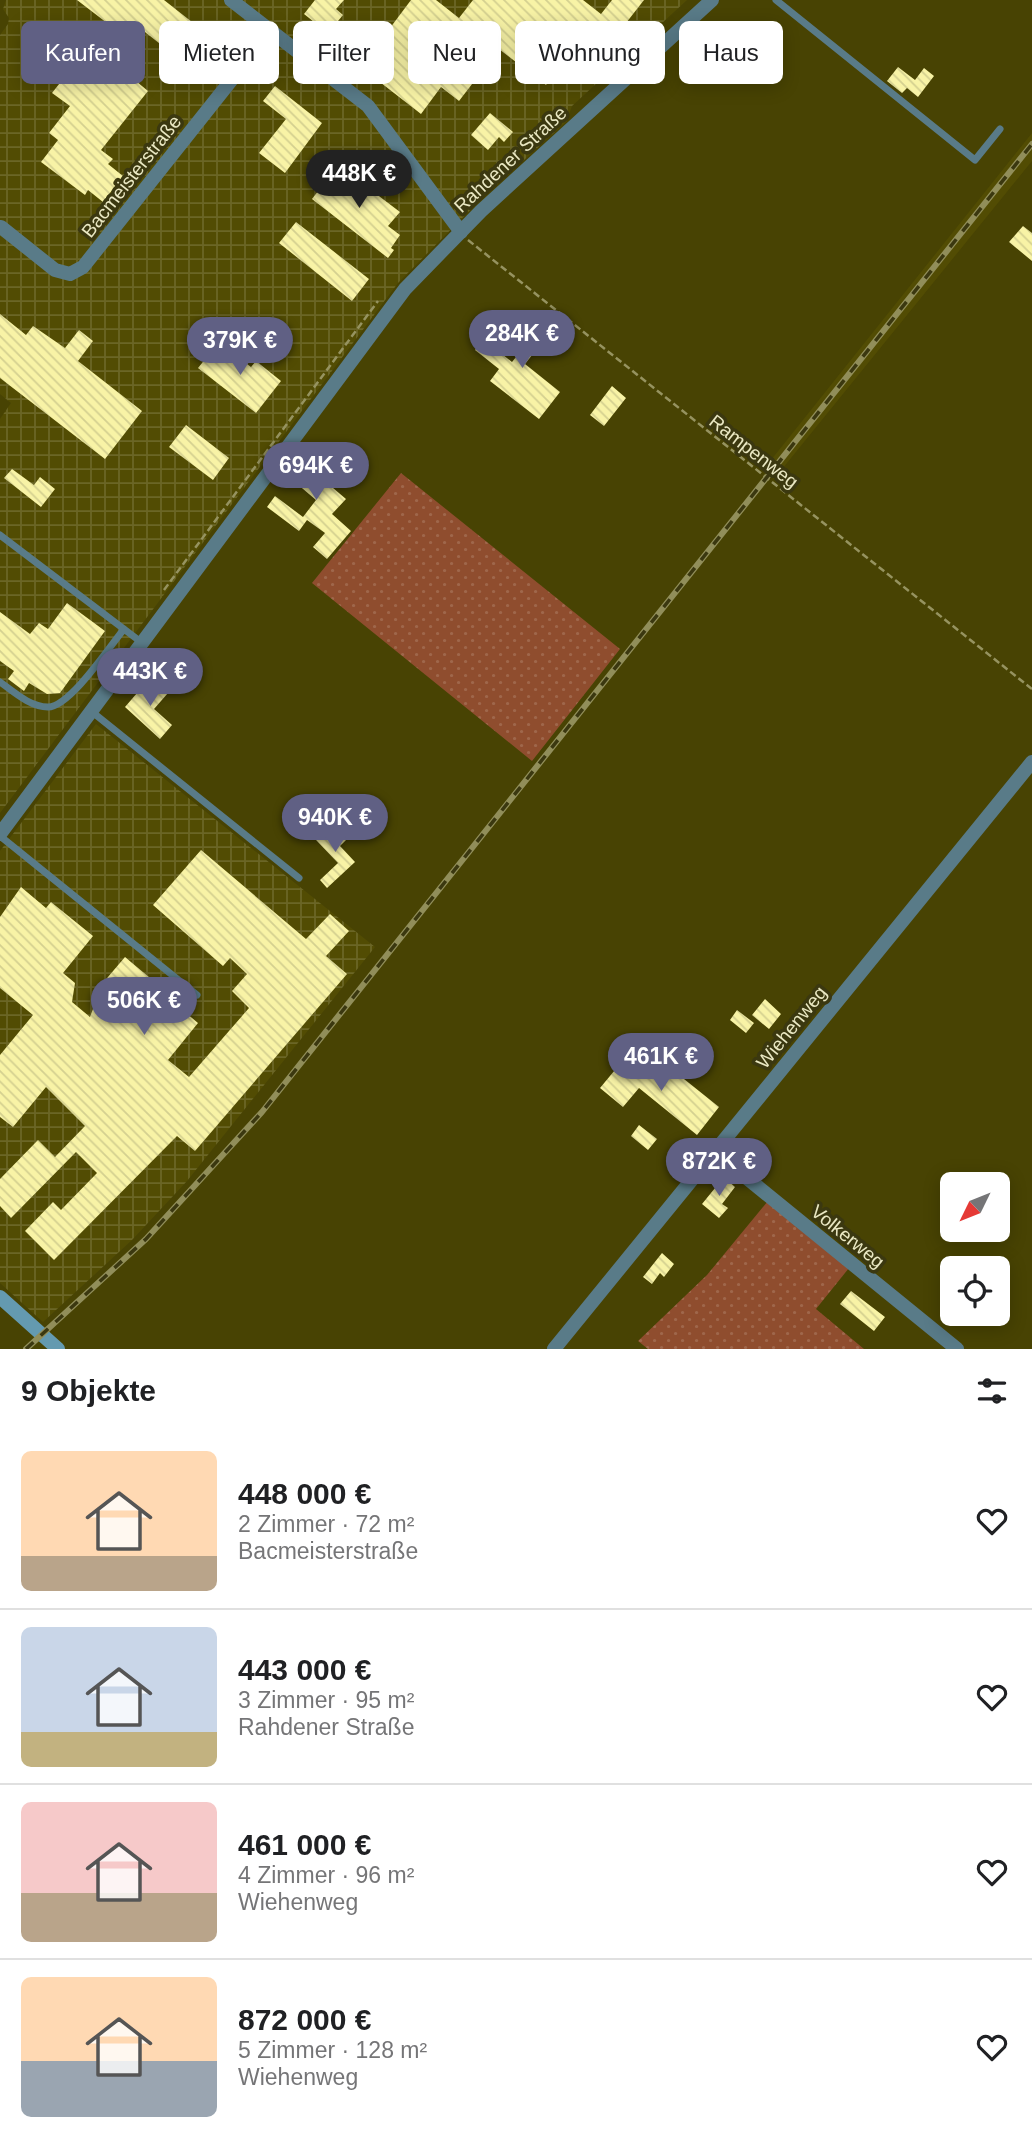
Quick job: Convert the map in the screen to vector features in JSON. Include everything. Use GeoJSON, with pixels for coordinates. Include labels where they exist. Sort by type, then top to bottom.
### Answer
{"type":"FeatureCollection","features":[{"type":"Feature","properties":{"kind":"street"},"geometry":{"type":"LineString","coordinates":[[231,0],[259,21]]}},
{"type":"Feature","properties":{"kind":"street","name":"Rahdener Straße"},"geometry":{"type":"LineString","coordinates":[[0,835],[90,710],[405,289],[461,232],[712,0]]}},
{"type":"Feature","properties":{"kind":"street"},"geometry":{"type":"LineString","coordinates":[[279,36],[368,106],[461,232]]}},
{"type":"Feature","properties":{"kind":"street","name":"Bacmeisterstraße"},"geometry":{"type":"LineString","coordinates":[[1,227],[55,270],[70,274],[83,267],[228,84]]}},
{"type":"Feature","properties":{"kind":"street","name":"Wiehenweg"},"geometry":{"type":"LineString","coordinates":[[554,1349],[1032,762]]}},
{"type":"Feature","properties":{"kind":"street","name":"Volkerweg"},"geometry":{"type":"LineString","coordinates":[[715,1152],[957,1349]]}},
{"type":"Feature","properties":{"kind":"street"},"geometry":{"type":"LineString","coordinates":[[0,1297],[58,1349]]}},
{"type":"Feature","properties":{"kind":"lane"},"geometry":{"type":"LineString","coordinates":[[776,0],[975,160],[1000,129]]}},
{"type":"Feature","properties":{"kind":"lane"},"geometry":{"type":"LineString","coordinates":[[0,535],[141,642]]}},
{"type":"Feature","properties":{"kind":"lane"},"geometry":{"type":"LineString","coordinates":[[0,682],[32,702],[51,707],[61,702],[86,677],[124,629]]}},
{"type":"Feature","properties":{"kind":"lane"},"geometry":{"type":"LineString","coordinates":[[90,710],[299,878]]}},
{"type":"Feature","properties":{"kind":"lane"},"geometry":{"type":"LineString","coordinates":[[0,835],[197,995]]}},
{"type":"Feature","properties":{"kind":"path","name":"Rampenweg"},"geometry":{"type":"LineString","coordinates":[[461,232],[477,249],[1032,690]]}},
{"type":"Feature","properties":{"kind":"shaded area"},"geometry":{"type":"Polygon","coordinates":[[[6,0],[687,0],[664,21],[515,21],[515,84],[596,84],[572,106],[566,122],[481,199],[398,283],[0,813],[0,419],[11,403],[0,394],[0,35],[9,18],[3,9],[6,0]]]}},
{"type":"Feature","properties":{"kind":"shaded area"},"geometry":{"type":"Polygon","coordinates":[[[1032,133],[1032,161],[774,479],[763,470],[1032,133]]]}},
{"type":"Feature","properties":{"kind":"shaded area"},"geometry":{"type":"Polygon","coordinates":[[[401,473],[620,649],[532,761],[312,583],[401,473]]]}},
{"type":"Feature","properties":{"kind":"shaded area"},"geometry":{"type":"Polygon","coordinates":[[[96,724],[375,947],[187,1181],[132,1240],[43,1322],[0,1283],[0,851],[96,724]]]}},
{"type":"Feature","properties":{"kind":"shaded area"},"geometry":{"type":"Polygon","coordinates":[[[768,1201],[849,1268],[816,1309],[864,1349],[648,1349],[638,1341],[707,1275],[768,1201]]]}},
{"type":"Feature","properties":{"kind":"building"},"geometry":{"type":"Polygon","coordinates":[[[77,0],[164,0],[191,21],[159,21],[159,43],[145,32],[145,21],[104,21],[77,0]]]}},
{"type":"Feature","properties":{"kind":"building"},"geometry":{"type":"Polygon","coordinates":[[[315,0],[344,0],[336,9],[343,15],[338,21],[313,21],[304,14],[315,0]]]}},
{"type":"Feature","properties":{"kind":"building"},"geometry":{"type":"Polygon","coordinates":[[[411,0],[436,0],[459,18],[473,0],[583,0],[601,14],[612,0],[644,0],[628,21],[515,21],[515,61],[501,51],[501,21],[408,21],[408,84],[472,84],[459,101],[441,87],[421,114],[382,84],[394,84],[394,23],[411,0]]]}},
{"type":"Feature","properties":{"kind":"building"},"geometry":{"type":"Polygon","coordinates":[[[898,67],[915,80],[924,68],[934,76],[918,97],[907,88],[902,93],[887,81],[898,67]]]}},
{"type":"Feature","properties":{"kind":"building"},"geometry":{"type":"Polygon","coordinates":[[[59,84],[140,84],[148,91],[101,150],[113,159],[108,164],[123,176],[103,202],[88,190],[85,195],[41,162],[58,140],[49,133],[70,106],[52,93],[59,84]]]}},
{"type":"Feature","properties":{"kind":"building"},"geometry":{"type":"Polygon","coordinates":[[[275,86],[322,123],[285,173],[259,153],[286,119],[263,101],[275,86]]]}},
{"type":"Feature","properties":{"kind":"building"},"geometry":{"type":"Polygon","coordinates":[[[490,113],[513,132],[504,142],[499,137],[488,150],[471,135],[490,113]]]}},
{"type":"Feature","properties":{"kind":"building"},"geometry":{"type":"Polygon","coordinates":[[[338,165],[400,212],[388,226],[400,235],[388,258],[312,199],[338,165]]]}},
{"type":"Feature","properties":{"kind":"building"},"geometry":{"type":"Polygon","coordinates":[[[296,222],[369,279],[352,301],[279,243],[296,222]]]}},
{"type":"Feature","properties":{"kind":"building"},"geometry":{"type":"Polygon","coordinates":[[[1023,226],[1032,233],[1032,261],[1009,242],[1023,226]]]}},
{"type":"Feature","properties":{"kind":"building"},"geometry":{"type":"Polygon","coordinates":[[[526,310],[537,319],[533,324],[548,335],[525,364],[560,392],[539,419],[490,381],[499,369],[475,350],[483,339],[512,362],[528,342],[511,328],[526,310]]]}},
{"type":"Feature","properties":{"kind":"building"},"geometry":{"type":"Polygon","coordinates":[[[0,314],[26,335],[33,326],[65,348],[79,330],[93,341],[78,361],[142,411],[105,459],[0,378],[0,314]]]}},
{"type":"Feature","properties":{"kind":"building"},"geometry":{"type":"Polygon","coordinates":[[[219,342],[251,367],[256,361],[281,381],[256,413],[198,368],[219,342]]]}},
{"type":"Feature","properties":{"kind":"building"},"geometry":{"type":"Polygon","coordinates":[[[612,386],[626,398],[604,426],[590,415],[612,386]]]}},
{"type":"Feature","properties":{"kind":"building"},"geometry":{"type":"Polygon","coordinates":[[[186,425],[229,458],[213,480],[169,447],[186,425]]]}},
{"type":"Feature","properties":{"kind":"building"},"geometry":{"type":"Polygon","coordinates":[[[314,447],[339,468],[326,482],[346,499],[332,514],[351,531],[327,559],[313,547],[325,533],[307,520],[299,531],[267,507],[275,496],[303,517],[316,500],[289,477],[314,447]]]}},
{"type":"Feature","properties":{"kind":"building"},"geometry":{"type":"Polygon","coordinates":[[[12,469],[34,485],[40,477],[55,489],[41,507],[4,478],[12,469]]]}},
{"type":"Feature","properties":{"kind":"building"},"geometry":{"type":"Polygon","coordinates":[[[67,603],[105,631],[60,693],[47,694],[29,683],[24,691],[8,679],[14,671],[0,661],[0,612],[30,634],[39,623],[48,629],[67,603]]]}},
{"type":"Feature","properties":{"kind":"building"},"geometry":{"type":"Polygon","coordinates":[[[150,678],[168,693],[154,709],[172,725],[160,739],[125,707],[150,678]]]}},
{"type":"Feature","properties":{"kind":"building"},"geometry":{"type":"Polygon","coordinates":[[[333,824],[347,839],[340,846],[355,862],[327,888],[320,880],[338,863],[316,840],[333,824]]]}},
{"type":"Feature","properties":{"kind":"building"},"geometry":{"type":"Polygon","coordinates":[[[201,850],[306,939],[330,914],[349,931],[326,956],[347,974],[195,1151],[177,1136],[54,1260],[25,1231],[53,1202],[61,1210],[97,1173],[76,1152],[11,1218],[0,1206],[0,1179],[38,1140],[55,1157],[85,1126],[46,1087],[13,1127],[0,1117],[0,1055],[33,1015],[0,988],[0,917],[21,887],[46,908],[51,902],[93,936],[63,973],[75,983],[72,1002],[90,1017],[102,984],[125,957],[156,983],[154,986],[198,1023],[168,1060],[189,1077],[249,1008],[232,991],[247,974],[230,958],[223,966],[153,905],[201,850]]]}},
{"type":"Feature","properties":{"kind":"building"},"geometry":{"type":"Polygon","coordinates":[[[765,999],[781,1014],[769,1029],[752,1015],[765,999]]]}},
{"type":"Feature","properties":{"kind":"building"},"geometry":{"type":"Polygon","coordinates":[[[737,1010],[754,1023],[746,1033],[730,1020],[737,1010]]]}},
{"type":"Feature","properties":{"kind":"building"},"geometry":{"type":"Polygon","coordinates":[[[629,1053],[665,1083],[674,1071],[719,1107],[697,1135],[639,1088],[623,1107],[600,1088],[629,1053]]]}},
{"type":"Feature","properties":{"kind":"building"},"geometry":{"type":"Polygon","coordinates":[[[639,1125],[657,1139],[648,1150],[631,1136],[639,1125]]]}},
{"type":"Feature","properties":{"kind":"building"},"geometry":{"type":"Polygon","coordinates":[[[724,1177],[735,1187],[722,1204],[728,1208],[719,1218],[702,1204],[724,1177]]]}},
{"type":"Feature","properties":{"kind":"building"},"geometry":{"type":"Polygon","coordinates":[[[662,1253],[674,1264],[664,1277],[660,1273],[652,1284],[643,1277],[662,1253]]]}},
{"type":"Feature","properties":{"kind":"building"},"geometry":{"type":"Polygon","coordinates":[[[851,1291],[885,1317],[874,1331],[840,1304],[851,1291]]]}},
{"type":"Feature","properties":{"kind":"railway"},"geometry":{"type":"LineString","coordinates":[[26,1349],[146,1239],[262,1112],[1032,144]]}}]}
